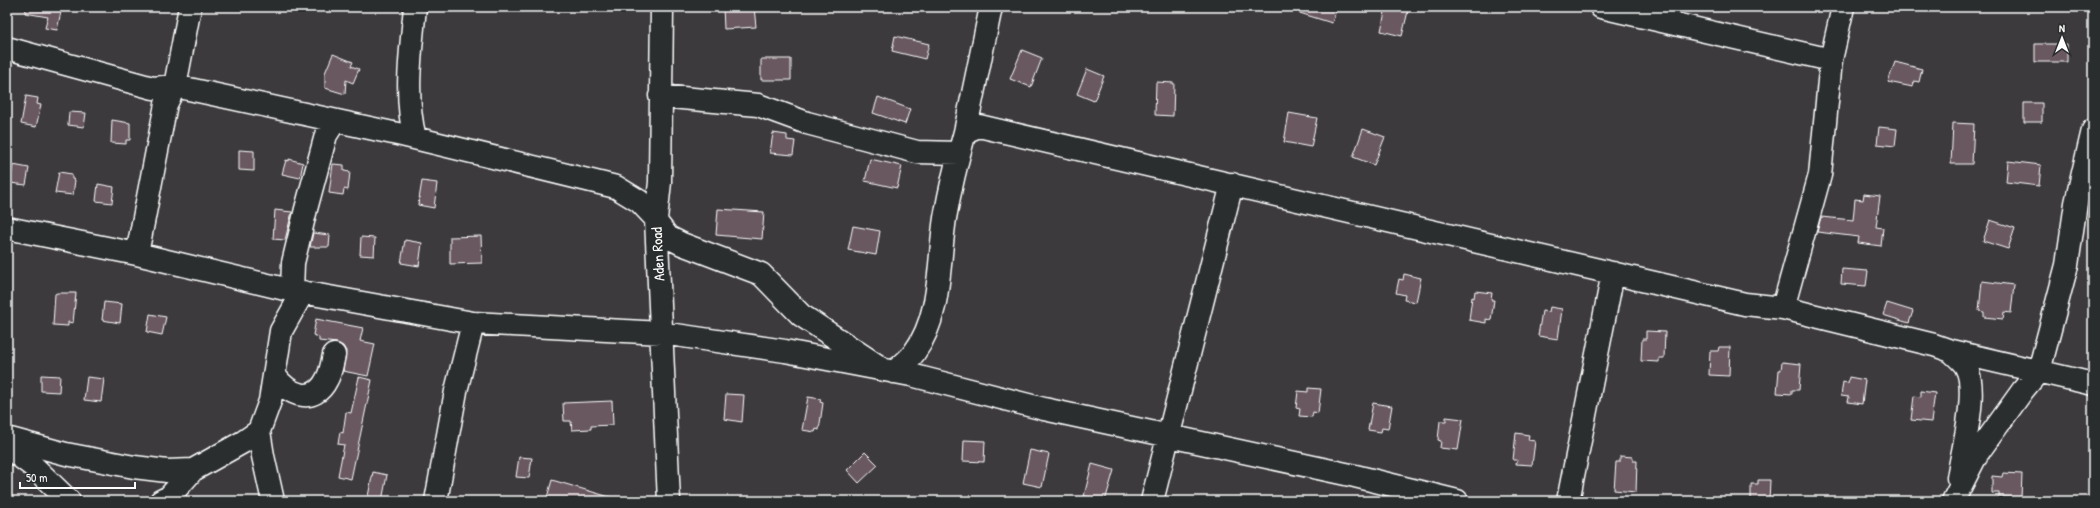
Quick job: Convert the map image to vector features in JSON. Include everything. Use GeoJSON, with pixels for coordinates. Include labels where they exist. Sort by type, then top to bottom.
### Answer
{"type":"FeatureCollection","features":[{"type":"Feature","properties":{"kind":"street"},"geometry":{"type":"LineString","coordinates":[[137,254],[166,104],[175,86],[190,7]]}},
{"type":"Feature","properties":{"kind":"street"},"geometry":{"type":"LineString","coordinates":[[415,7],[410,118],[415,138]]}},
{"type":"Feature","properties":{"kind":"street","name":"Aden Road"},"geometry":{"type":"LineString","coordinates":[[662,7],[660,182],[656,221],[669,501]]}},
{"type":"Feature","properties":{"kind":"street"},"geometry":{"type":"LineString","coordinates":[[889,371],[913,354],[926,333],[936,300],[945,218],[965,132],[991,7]]}},
{"type":"Feature","properties":{"kind":"street"},"geometry":{"type":"LineString","coordinates":[[1601,7],[1831,60]]}},
{"type":"Feature","properties":{"kind":"street"},"geometry":{"type":"LineString","coordinates":[[1783,308],[1820,175],[1831,60],[1843,7]]}},
{"type":"Feature","properties":{"kind":"street"},"geometry":{"type":"LineString","coordinates":[[7,48],[153,88],[175,86],[415,138],[616,187],[647,189],[660,182]]}},
{"type":"Feature","properties":{"kind":"street"},"geometry":{"type":"LineString","coordinates":[[660,96],[758,105],[807,123],[917,152],[959,153]]}},
{"type":"Feature","properties":{"kind":"street"},"geometry":{"type":"LineString","coordinates":[[273,501],[262,456],[259,431],[270,401],[281,331],[297,291],[293,263],[306,209],[326,135],[335,121]]}},
{"type":"Feature","properties":{"kind":"street"},"geometry":{"type":"LineString","coordinates":[[965,132],[979,126],[1745,304],[1783,308],[1934,345],[1951,351],[2093,384]]}},
{"type":"Feature","properties":{"kind":"street"},"geometry":{"type":"LineString","coordinates":[[1954,500],[1977,454],[2023,390],[2039,371],[2067,266],[2076,203],[2093,130]]}},
{"type":"Feature","properties":{"kind":"street"},"geometry":{"type":"LineString","coordinates":[[1152,501],[1167,436],[1232,184]]}},
{"type":"Feature","properties":{"kind":"street"},"geometry":{"type":"LineString","coordinates":[[616,187],[639,201],[668,237],[682,244],[761,274],[802,315],[889,371]]}},
{"type":"Feature","properties":{"kind":"street"},"geometry":{"type":"LineString","coordinates":[[7,228],[137,254],[297,291],[473,323],[662,332],[785,351],[889,371],[1167,436],[1355,476],[1457,501]]}},
{"type":"Feature","properties":{"kind":"street"},"geometry":{"type":"LineString","coordinates":[[1568,501],[1613,273]]}},
{"type":"Feature","properties":{"kind":"street"},"geometry":{"type":"LineString","coordinates":[[436,501],[456,391],[473,323]]}},
{"type":"Feature","properties":{"kind":"street"},"geometry":{"type":"LineString","coordinates":[[466,352],[502,324]]}},
{"type":"Feature","properties":{"kind":"street"},"geometry":{"type":"LineString","coordinates":[[1951,351],[1966,366],[1970,378],[1971,394],[1970,410],[1954,500]]}},
{"type":"Feature","properties":{"kind":"street"},"geometry":{"type":"LineString","coordinates":[[275,376],[282,386],[290,392],[300,396],[320,390],[327,380],[334,355]]}},
{"type":"Feature","properties":{"kind":"street"},"geometry":{"type":"LineString","coordinates":[[161,501],[182,484],[193,470],[243,442],[259,431]]}},
{"type":"Feature","properties":{"kind":"street"},"geometry":{"type":"LineString","coordinates":[[7,438],[66,454],[128,466],[167,471],[193,470]]}},
{"type":"Feature","properties":{"kind":"street"},"geometry":{"type":"LineString","coordinates":[[7,447],[34,467],[69,501]]}},
{"type":"Feature","properties":{"kind":"building"},"geometry":{"type":"Polygon","coordinates":[[[26,7],[62,7],[57,30],[45,28],[48,17],[25,13],[26,7]]]}},
{"type":"Feature","properties":{"kind":"building"},"geometry":{"type":"Polygon","coordinates":[[[723,7],[754,7],[756,27],[724,29],[723,7]]]}},
{"type":"Feature","properties":{"kind":"building"},"geometry":{"type":"Polygon","coordinates":[[[1291,7],[1337,7],[1332,23],[1290,10],[1291,7]]]}},
{"type":"Feature","properties":{"kind":"building"},"geometry":{"type":"Polygon","coordinates":[[[1386,7],[1409,7],[1402,36],[1381,31],[1386,7]]]}},
{"type":"Feature","properties":{"kind":"building"},"geometry":{"type":"Polygon","coordinates":[[[895,36],[929,44],[925,59],[892,51],[895,36]]]}},
{"type":"Feature","properties":{"kind":"building"},"geometry":{"type":"Polygon","coordinates":[[[2035,44],[2067,44],[2067,62],[2035,62],[2035,44]]]}},
{"type":"Feature","properties":{"kind":"building"},"geometry":{"type":"Polygon","coordinates":[[[1022,50],[1042,58],[1031,87],[1010,79],[1022,50]]]}},
{"type":"Feature","properties":{"kind":"building"},"geometry":{"type":"Polygon","coordinates":[[[333,54],[353,62],[351,66],[359,69],[353,83],[346,80],[345,94],[325,88],[325,73],[333,54]]]}},
{"type":"Feature","properties":{"kind":"building"},"geometry":{"type":"Polygon","coordinates":[[[761,59],[791,59],[791,80],[761,80],[761,59]]]}},
{"type":"Feature","properties":{"kind":"building"},"geometry":{"type":"Polygon","coordinates":[[[1895,62],[1922,69],[1919,82],[1914,81],[1913,87],[1888,82],[1895,62]]]}},
{"type":"Feature","properties":{"kind":"building"},"geometry":{"type":"Polygon","coordinates":[[[1087,69],[1104,76],[1094,101],[1077,94],[1087,69]]]}},
{"type":"Feature","properties":{"kind":"building"},"geometry":{"type":"Polygon","coordinates":[[[1156,82],[1174,83],[1173,116],[1155,115],[1156,82]]]}},
{"type":"Feature","properties":{"kind":"building"},"geometry":{"type":"Polygon","coordinates":[[[26,96],[38,98],[37,104],[41,105],[36,127],[21,124],[26,96]]]}},
{"type":"Feature","properties":{"kind":"building"},"geometry":{"type":"Polygon","coordinates":[[[878,97],[910,109],[905,124],[873,113],[878,97]]]}},
{"type":"Feature","properties":{"kind":"building"},"geometry":{"type":"Polygon","coordinates":[[[2024,103],[2042,103],[2042,122],[2024,122],[2024,103]]]}},
{"type":"Feature","properties":{"kind":"building"},"geometry":{"type":"Polygon","coordinates":[[[69,112],[86,113],[84,127],[68,125],[69,112]]]}},
{"type":"Feature","properties":{"kind":"building"},"geometry":{"type":"Polygon","coordinates":[[[1289,113],[1317,118],[1311,147],[1284,142],[1289,113]]]}},
{"type":"Feature","properties":{"kind":"building"},"geometry":{"type":"Polygon","coordinates":[[[112,120],[130,123],[130,140],[126,140],[126,144],[111,143],[112,120]]]}},
{"type":"Feature","properties":{"kind":"building"},"geometry":{"type":"Polygon","coordinates":[[[1953,123],[1974,124],[1972,164],[1951,164],[1953,123]]]}},
{"type":"Feature","properties":{"kind":"building"},"geometry":{"type":"Polygon","coordinates":[[[1879,127],[1897,129],[1895,146],[1877,144],[1879,127]]]}},
{"type":"Feature","properties":{"kind":"building"},"geometry":{"type":"Polygon","coordinates":[[[1363,129],[1385,137],[1374,165],[1353,157],[1363,129]]]}},
{"type":"Feature","properties":{"kind":"building"},"geometry":{"type":"Polygon","coordinates":[[[773,133],[787,135],[787,140],[795,141],[793,155],[770,153],[773,133]]]}},
{"type":"Feature","properties":{"kind":"building"},"geometry":{"type":"Polygon","coordinates":[[[239,150],[254,151],[254,171],[239,170],[239,150]]]}},
{"type":"Feature","properties":{"kind":"building"},"geometry":{"type":"Polygon","coordinates":[[[289,159],[303,163],[300,178],[282,174],[286,160],[289,161],[289,159]]]}},
{"type":"Feature","properties":{"kind":"building"},"geometry":{"type":"Polygon","coordinates":[[[870,159],[902,166],[897,188],[865,181],[870,159]]]}},
{"type":"Feature","properties":{"kind":"building"},"geometry":{"type":"Polygon","coordinates":[[[2008,161],[2041,165],[2039,186],[2006,182],[2008,161]]]}},
{"type":"Feature","properties":{"kind":"building"},"geometry":{"type":"Polygon","coordinates":[[[333,164],[344,165],[344,171],[350,172],[348,190],[344,189],[343,195],[329,193],[333,164]]]}},
{"type":"Feature","properties":{"kind":"building"},"geometry":{"type":"Polygon","coordinates":[[[13,165],[29,168],[26,185],[10,183],[13,165]]]}},
{"type":"Feature","properties":{"kind":"building"},"geometry":{"type":"Polygon","coordinates":[[[59,172],[72,174],[72,179],[75,180],[73,195],[55,193],[59,172]]]}},
{"type":"Feature","properties":{"kind":"building"},"geometry":{"type":"Polygon","coordinates":[[[422,181],[437,183],[434,208],[418,205],[422,181]]]}},
{"type":"Feature","properties":{"kind":"building"},"geometry":{"type":"Polygon","coordinates":[[[98,184],[114,187],[112,203],[96,201],[98,184]]]}},
{"type":"Feature","properties":{"kind":"building"},"geometry":{"type":"Polygon","coordinates":[[[1864,194],[1880,196],[1876,227],[1883,228],[1881,246],[1858,243],[1859,237],[1817,232],[1821,217],[1853,220],[1855,199],[1863,200],[1864,194]]]}},
{"type":"Feature","properties":{"kind":"building"},"geometry":{"type":"Polygon","coordinates":[[[718,209],[764,212],[762,239],[716,235],[718,209]]]}},
{"type":"Feature","properties":{"kind":"building"},"geometry":{"type":"Polygon","coordinates":[[[275,210],[292,212],[285,240],[273,239],[275,210]]]}},
{"type":"Feature","properties":{"kind":"building"},"geometry":{"type":"Polygon","coordinates":[[[1990,220],[2015,228],[2008,249],[1983,241],[1990,220]]]}},
{"type":"Feature","properties":{"kind":"building"},"geometry":{"type":"Polygon","coordinates":[[[853,226],[880,231],[876,255],[848,250],[853,226]]]}},
{"type":"Feature","properties":{"kind":"building"},"geometry":{"type":"Polygon","coordinates":[[[313,233],[330,235],[329,247],[310,247],[313,233]]]}},
{"type":"Feature","properties":{"kind":"building"},"geometry":{"type":"Polygon","coordinates":[[[481,236],[482,263],[450,264],[450,237],[481,236]]]}},
{"type":"Feature","properties":{"kind":"building"},"geometry":{"type":"Polygon","coordinates":[[[361,237],[375,238],[374,256],[360,255],[361,237]]]}},
{"type":"Feature","properties":{"kind":"building"},"geometry":{"type":"Polygon","coordinates":[[[405,240],[422,243],[419,266],[401,263],[405,240]]]}},
{"type":"Feature","properties":{"kind":"building"},"geometry":{"type":"Polygon","coordinates":[[[1842,269],[1868,271],[1866,286],[1841,284],[1842,269]]]}},
{"type":"Feature","properties":{"kind":"building"},"geometry":{"type":"Polygon","coordinates":[[[1404,274],[1421,278],[1416,302],[1404,300],[1405,295],[1396,293],[1399,279],[1403,280],[1404,274]]]}},
{"type":"Feature","properties":{"kind":"building"},"geometry":{"type":"Polygon","coordinates":[[[1982,281],[2014,285],[2011,313],[2004,312],[2003,319],[1984,317],[1984,312],[1979,311],[1982,281]]]}},
{"type":"Feature","properties":{"kind":"building"},"geometry":{"type":"Polygon","coordinates":[[[1475,291],[1492,293],[1491,300],[1494,300],[1491,320],[1486,319],[1486,323],[1469,320],[1472,297],[1474,298],[1475,291]]]}},
{"type":"Feature","properties":{"kind":"building"},"geometry":{"type":"Polygon","coordinates":[[[76,293],[73,323],[68,322],[68,326],[53,325],[55,294],[76,293]]]}},
{"type":"Feature","properties":{"kind":"building"},"geometry":{"type":"Polygon","coordinates":[[[104,302],[122,304],[120,323],[102,320],[104,302]]]}},
{"type":"Feature","properties":{"kind":"building"},"geometry":{"type":"Polygon","coordinates":[[[1887,303],[1913,311],[1909,323],[1883,315],[1887,303]]]}},
{"type":"Feature","properties":{"kind":"building"},"geometry":{"type":"Polygon","coordinates":[[[1550,307],[1562,309],[1558,339],[1538,336],[1542,311],[1549,312],[1550,307]]]}},
{"type":"Feature","properties":{"kind":"building"},"geometry":{"type":"Polygon","coordinates":[[[150,314],[166,317],[162,335],[147,332],[150,314]]]}},
{"type":"Feature","properties":{"kind":"building"},"geometry":{"type":"Polygon","coordinates":[[[316,319],[363,328],[360,341],[375,344],[368,376],[343,371],[346,351],[343,346],[337,343],[319,341],[319,337],[313,335],[316,319]]]}},
{"type":"Feature","properties":{"kind":"building"},"geometry":{"type":"Polygon","coordinates":[[[1646,331],[1665,332],[1664,358],[1659,358],[1659,362],[1641,361],[1642,339],[1646,339],[1646,331]]]}},
{"type":"Feature","properties":{"kind":"building"},"geometry":{"type":"Polygon","coordinates":[[[1719,347],[1730,347],[1729,376],[1709,375],[1710,351],[1718,351],[1719,347]]]}},
{"type":"Feature","properties":{"kind":"building"},"geometry":{"type":"Polygon","coordinates":[[[1782,362],[1801,364],[1799,390],[1792,390],[1792,394],[1777,393],[1779,370],[1781,370],[1782,362]]]}},
{"type":"Feature","properties":{"kind":"building"},"geometry":{"type":"Polygon","coordinates":[[[41,375],[60,376],[59,392],[41,391],[41,375]]]}},
{"type":"Feature","properties":{"kind":"building"},"geometry":{"type":"Polygon","coordinates":[[[87,377],[104,379],[101,402],[84,400],[87,377]]]}},
{"type":"Feature","properties":{"kind":"building"},"geometry":{"type":"Polygon","coordinates":[[[359,377],[372,380],[351,479],[338,476],[344,445],[338,444],[340,432],[343,433],[346,412],[351,413],[359,377]]]}},
{"type":"Feature","properties":{"kind":"building"},"geometry":{"type":"Polygon","coordinates":[[[1849,377],[1865,380],[1862,404],[1848,402],[1849,397],[1841,396],[1843,382],[1848,383],[1849,377]]]}},
{"type":"Feature","properties":{"kind":"building"},"geometry":{"type":"Polygon","coordinates":[[[1308,388],[1321,389],[1318,413],[1313,412],[1312,417],[1299,416],[1300,409],[1296,408],[1298,391],[1308,392],[1308,388]]]}},
{"type":"Feature","properties":{"kind":"building"},"geometry":{"type":"Polygon","coordinates":[[[1921,391],[1935,393],[1931,422],[1911,420],[1914,396],[1921,397],[1921,391]]]}},
{"type":"Feature","properties":{"kind":"building"},"geometry":{"type":"Polygon","coordinates":[[[726,394],[744,395],[742,422],[724,419],[726,394]]]}},
{"type":"Feature","properties":{"kind":"building"},"geometry":{"type":"Polygon","coordinates":[[[808,397],[821,399],[820,402],[823,403],[819,430],[816,429],[815,432],[802,430],[808,397]]]}},
{"type":"Feature","properties":{"kind":"building"},"geometry":{"type":"Polygon","coordinates":[[[612,401],[613,425],[591,426],[591,429],[572,430],[571,421],[564,421],[563,403],[612,401]]]}},
{"type":"Feature","properties":{"kind":"building"},"geometry":{"type":"Polygon","coordinates":[[[1373,403],[1392,406],[1388,429],[1382,428],[1381,432],[1368,430],[1373,403]]]}},
{"type":"Feature","properties":{"kind":"building"},"geometry":{"type":"Polygon","coordinates":[[[1446,417],[1463,419],[1458,450],[1440,448],[1441,441],[1438,440],[1440,421],[1446,421],[1446,417]]]}},
{"type":"Feature","properties":{"kind":"building"},"geometry":{"type":"Polygon","coordinates":[[[1516,433],[1529,435],[1528,440],[1535,441],[1532,465],[1516,464],[1517,460],[1513,460],[1516,433]]]}},
{"type":"Feature","properties":{"kind":"building"},"geometry":{"type":"Polygon","coordinates":[[[964,440],[985,441],[984,462],[963,461],[964,440]]]}},
{"type":"Feature","properties":{"kind":"building"},"geometry":{"type":"Polygon","coordinates":[[[1030,450],[1049,454],[1042,487],[1023,483],[1030,450]]]}},
{"type":"Feature","properties":{"kind":"building"},"geometry":{"type":"Polygon","coordinates":[[[865,452],[878,465],[859,483],[847,470],[865,452]]]}},
{"type":"Feature","properties":{"kind":"building"},"geometry":{"type":"Polygon","coordinates":[[[1620,456],[1633,457],[1633,461],[1637,461],[1636,492],[1614,490],[1616,462],[1620,462],[1620,456]]]}},
{"type":"Feature","properties":{"kind":"building"},"geometry":{"type":"Polygon","coordinates":[[[519,457],[532,458],[529,478],[516,477],[519,457]]]}},
{"type":"Feature","properties":{"kind":"building"},"geometry":{"type":"Polygon","coordinates":[[[1092,464],[1114,470],[1105,501],[1084,496],[1092,464]]]}},
{"type":"Feature","properties":{"kind":"building"},"geometry":{"type":"Polygon","coordinates":[[[373,472],[387,475],[382,501],[367,501],[373,472]]]}},
{"type":"Feature","properties":{"kind":"building"},"geometry":{"type":"Polygon","coordinates":[[[2003,473],[2022,474],[2021,498],[1999,497],[1999,493],[1992,493],[1992,476],[2002,477],[2003,473]]]}},
{"type":"Feature","properties":{"kind":"building"},"geometry":{"type":"Polygon","coordinates":[[[552,480],[613,498],[612,501],[546,501],[552,480]]]}},
{"type":"Feature","properties":{"kind":"building"},"geometry":{"type":"Polygon","coordinates":[[[1758,480],[1770,480],[1769,501],[1751,501],[1751,484],[1758,484],[1758,480]]]}}]}
